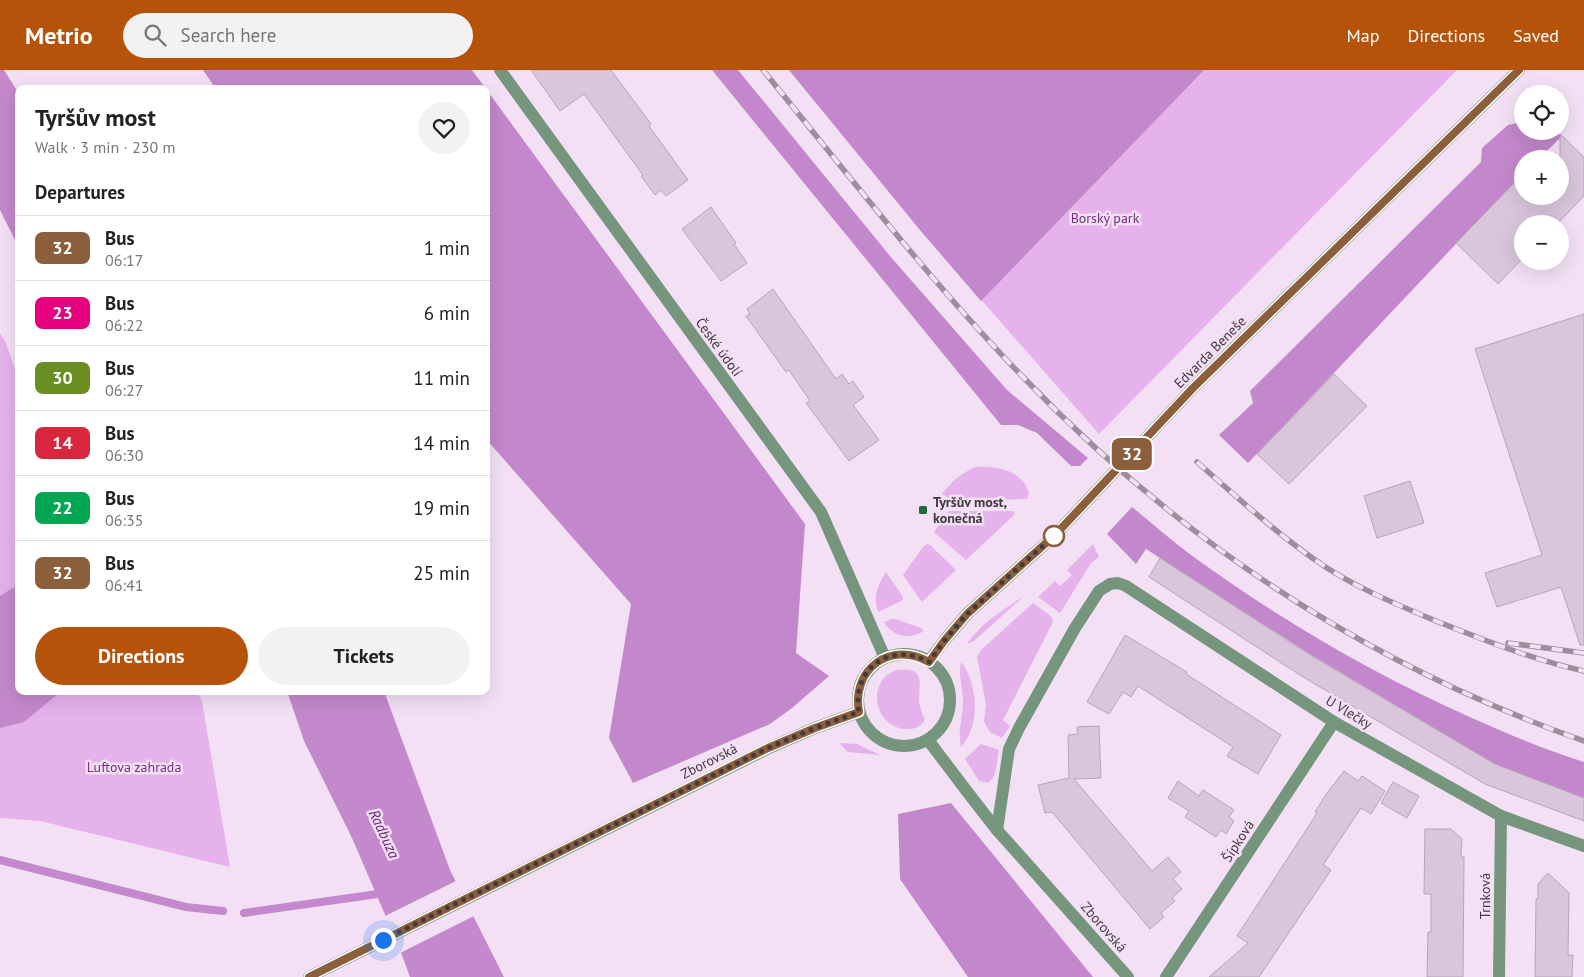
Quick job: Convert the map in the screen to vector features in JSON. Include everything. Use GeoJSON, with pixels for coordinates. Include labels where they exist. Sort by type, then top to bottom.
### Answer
{"type":"FeatureCollection","features":[{"type":"Feature","properties":{"kind":"street","name":"České údolí"},"geometry":{"type":"LineString","coordinates":[[500,70],[820,512],[885,658]]}},
{"type":"Feature","properties":{"kind":"street","name":"Edvarda Beneše"},"geometry":{"type":"LineString","coordinates":[[929,662],[967,614],[1056,534],[1193,388],[1519,70]]}},
{"type":"Feature","properties":{"kind":"street","name":"U Vlečky"},"geometry":{"type":"LineString","coordinates":[[998,830],[1009,749],[1075,628],[1099,591],[1110,584],[1118,583],[1126,586],[1334,722],[1501,816],[1584,846]]}},
{"type":"Feature","properties":{"kind":"street"},"geometry":{"type":"LineString","coordinates":[[896,654],[919,656],[929,662],[938,669],[949,689],[950,701],[944,723],[928,740],[918,744],[895,746],[874,736],[866,727],[859,712],[858,696],[862,680],[872,667],[885,658],[896,654]]}},
{"type":"Feature","properties":{"kind":"street","name":"Zborovská"},"geometry":{"type":"LineString","coordinates":[[311,976],[768,748],[859,712]]}},
{"type":"Feature","properties":{"kind":"street","name":"Šípková"},"geometry":{"type":"LineString","coordinates":[[1166,977],[1334,722]]}},
{"type":"Feature","properties":{"kind":"street","name":"Zborovská"},"geometry":{"type":"LineString","coordinates":[[928,740],[998,830],[1128,977]]}},
{"type":"Feature","properties":{"kind":"street","name":"Trnková"},"geometry":{"type":"LineString","coordinates":[[1499,977],[1501,816]]}},
{"type":"Feature","properties":{"kind":"green space","name":"Borský park"},"geometry":{"type":"Polygon","coordinates":[[[789,70],[1457,70],[1099,434],[920,230],[789,70]]]}},
{"type":"Feature","properties":{"kind":"green space","name":"Luftova zahrada"},"geometry":{"type":"Polygon","coordinates":[[[0,333],[5,341],[15,369],[15,695],[198,695],[202,701],[230,867],[40,821],[0,818],[0,333]]]}},
{"type":"Feature","properties":{"kind":"green space"},"geometry":{"type":"Polygon","coordinates":[[[976,467],[992,467],[1015,474],[1026,485],[1029,493],[1027,499],[955,501],[942,494],[957,478],[976,467]]]}},
{"type":"Feature","properties":{"kind":"green space"},"geometry":{"type":"Polygon","coordinates":[[[949,511],[1013,511],[1015,514],[966,560],[934,532],[949,511]]]}},
{"type":"Feature","properties":{"kind":"green space"},"geometry":{"type":"Polygon","coordinates":[[[927,544],[956,570],[922,602],[903,575],[927,544]]]}},
{"type":"Feature","properties":{"kind":"green space"},"geometry":{"type":"Polygon","coordinates":[[[1093,544],[1099,557],[1091,563],[1060,613],[1038,597],[1055,581],[1060,586],[1072,575],[1067,570],[1093,544]]]}},
{"type":"Feature","properties":{"kind":"green space"},"geometry":{"type":"Polygon","coordinates":[[[886,572],[903,597],[903,600],[878,612],[877,591],[886,572]]]}},
{"type":"Feature","properties":{"kind":"green space"},"geometry":{"type":"Polygon","coordinates":[[[1024,596],[974,641],[967,644],[986,623],[1024,596]]]}},
{"type":"Feature","properties":{"kind":"green space"},"geometry":{"type":"Polygon","coordinates":[[[1033,603],[1052,617],[1053,622],[1003,720],[1010,726],[1002,738],[990,732],[984,722],[986,705],[977,657],[981,650],[1033,603]]]}},
{"type":"Feature","properties":{"kind":"green space"},"geometry":{"type":"Polygon","coordinates":[[[892,619],[921,628],[924,631],[913,636],[902,636],[892,631],[884,622],[892,619]]]}},
{"type":"Feature","properties":{"kind":"green space"},"geometry":{"type":"Polygon","coordinates":[[[961,662],[971,682],[975,705],[972,728],[961,747],[960,735],[963,701],[960,672],[961,662]]]}},
{"type":"Feature","properties":{"kind":"green space"},"geometry":{"type":"Polygon","coordinates":[[[906,669],[913,671],[919,677],[919,701],[925,720],[914,728],[897,727],[888,722],[878,704],[877,694],[880,684],[887,675],[897,670],[906,669]]]}},
{"type":"Feature","properties":{"kind":"green space"},"geometry":{"type":"Polygon","coordinates":[[[839,743],[857,744],[880,755],[848,752],[839,743]]]}},
{"type":"Feature","properties":{"kind":"green space"},"geometry":{"type":"Polygon","coordinates":[[[981,744],[999,750],[995,773],[988,783],[979,781],[965,759],[981,744]]]}},
{"type":"Feature","properties":{"kind":"shaded area"},"geometry":{"type":"Polygon","coordinates":[[[203,70],[472,70],[483,85],[213,85],[203,70]]]}},
{"type":"Feature","properties":{"kind":"shaded area"},"geometry":{"type":"Polygon","coordinates":[[[712,70],[738,70],[890,256],[1007,390],[1088,458],[1080,466],[1071,466],[1037,433],[1018,425],[1001,425],[712,70]]]}},
{"type":"Feature","properties":{"kind":"shaded area"},"geometry":{"type":"Polygon","coordinates":[[[789,70],[1204,70],[981,301],[920,230],[789,70]]]}},
{"type":"Feature","properties":{"kind":"shaded area"},"geometry":{"type":"Polygon","coordinates":[[[490,94],[805,524],[796,653],[829,676],[770,724],[633,783],[609,738],[631,604],[490,444],[490,94]]]}},
{"type":"Feature","properties":{"kind":"shaded area"},"geometry":{"type":"Polygon","coordinates":[[[1514,124],[1514,140],[1558,140],[1548,150],[1514,150],[1514,183],[1248,463],[1219,435],[1253,403],[1250,391],[1481,162],[1482,148],[1508,125],[1514,124]]]}},
{"type":"Feature","properties":{"kind":"shaded area"},"geometry":{"type":"Polygon","coordinates":[[[1132,507],[1224,579],[1292,623],[1362,664],[1472,718],[1527,742],[1584,762],[1584,798],[1496,765],[1308,653],[1146,549],[1136,564],[1107,534],[1132,507]]]}},
{"type":"Feature","properties":{"kind":"shaded area"},"geometry":{"type":"Polygon","coordinates":[[[951,803],[1093,977],[968,977],[900,879],[898,814],[951,803]]]}},
{"type":"Feature","properties":{"kind":"water"},"geometry":{"type":"Polygon","coordinates":[[[0,70],[4,70],[15,88],[15,240],[0,210],[0,70]]]}},
{"type":"Feature","properties":{"kind":"water"},"geometry":{"type":"Polygon","coordinates":[[[15,587],[15,695],[57,695],[24,722],[0,728],[0,596],[15,587]]]}},
{"type":"Feature","properties":{"kind":"water","name":"Radbuza"},"geometry":{"type":"Polygon","coordinates":[[[288,695],[385,695],[450,870],[504,977],[410,977],[352,838],[304,741],[288,695]]]}},
{"type":"Feature","properties":{"kind":"pier"},"geometry":{"type":"Polygon","coordinates":[[[458,880],[476,915],[398,954],[383,917],[458,880]]]}},
{"type":"Feature","properties":{"kind":"building"},"geometry":{"type":"Polygon","coordinates":[[[531,70],[611,70],[651,124],[649,126],[688,180],[666,196],[661,190],[655,195],[641,176],[643,175],[584,94],[560,111],[531,70]]]}},
{"type":"Feature","properties":{"kind":"building"},"geometry":{"type":"Polygon","coordinates":[[[1560,140],[1566,140],[1584,157],[1584,196],[1566,215],[1514,215],[1514,267],[1498,284],[1456,243],[1514,183],[1514,205],[1569,205],[1569,150],[1560,150],[1560,140]]]}},
{"type":"Feature","properties":{"kind":"building"},"geometry":{"type":"Polygon","coordinates":[[[711,207],[736,243],[734,244],[747,263],[721,281],[682,229],[711,207]]]}},
{"type":"Feature","properties":{"kind":"building"},"geometry":{"type":"Polygon","coordinates":[[[773,289],[836,379],[842,374],[849,384],[853,381],[864,397],[853,405],[879,440],[849,461],[806,403],[810,401],[789,370],[786,372],[746,316],[750,314],[747,309],[773,289]]]}},
{"type":"Feature","properties":{"kind":"building"},"geometry":{"type":"Polygon","coordinates":[[[1584,314],[1584,645],[1580,645],[1561,587],[1497,607],[1485,573],[1542,555],[1475,349],[1584,314]]]}},
{"type":"Feature","properties":{"kind":"building"},"geometry":{"type":"Polygon","coordinates":[[[1334,374],[1367,406],[1289,484],[1257,454],[1334,374]]]}},
{"type":"Feature","properties":{"kind":"building"},"geometry":{"type":"Polygon","coordinates":[[[1410,481],[1424,523],[1377,538],[1364,496],[1410,481]]]}},
{"type":"Feature","properties":{"kind":"building"},"geometry":{"type":"Polygon","coordinates":[[[1160,558],[1310,655],[1495,764],[1584,798],[1584,821],[1485,784],[1303,677],[1149,577],[1160,558]]]}},
{"type":"Feature","properties":{"kind":"building"},"geometry":{"type":"Polygon","coordinates":[[[1125,635],[1187,672],[1186,674],[1281,735],[1258,774],[1227,756],[1233,747],[1138,686],[1131,697],[1123,692],[1109,714],[1087,702],[1125,635]]]}},
{"type":"Feature","properties":{"kind":"building"},"geometry":{"type":"Polygon","coordinates":[[[1099,726],[1101,778],[1074,779],[1152,871],[1168,857],[1181,872],[1173,879],[1182,889],[1172,898],[1175,901],[1161,913],[1164,917],[1150,929],[1052,812],[1045,813],[1038,785],[1069,778],[1068,735],[1078,734],[1077,727],[1099,726]]]}},
{"type":"Feature","properties":{"kind":"building"},"geometry":{"type":"Polygon","coordinates":[[[1344,771],[1358,781],[1362,776],[1385,791],[1371,814],[1361,808],[1323,865],[1331,870],[1259,977],[1209,977],[1248,943],[1237,936],[1317,813],[1315,812],[1327,793],[1344,771]]]}},
{"type":"Feature","properties":{"kind":"building"},"geometry":{"type":"Polygon","coordinates":[[[1178,781],[1199,796],[1203,790],[1234,810],[1229,817],[1234,821],[1226,834],[1221,830],[1216,837],[1185,817],[1189,811],[1168,798],[1178,781]]]}},
{"type":"Feature","properties":{"kind":"building"},"geometry":{"type":"Polygon","coordinates":[[[1393,782],[1419,796],[1407,818],[1381,803],[1393,782]]]}},
{"type":"Feature","properties":{"kind":"building"},"geometry":{"type":"Polygon","coordinates":[[[1425,829],[1451,829],[1462,839],[1461,857],[1464,857],[1463,977],[1427,977],[1428,932],[1431,932],[1431,894],[1424,894],[1425,829]]]}},
{"type":"Feature","properties":{"kind":"building"},"geometry":{"type":"Polygon","coordinates":[[[1548,873],[1569,893],[1568,955],[1573,955],[1572,977],[1535,977],[1536,899],[1538,899],[1538,884],[1548,873]]]}},
{"type":"Feature","properties":{"kind":"waterway"},"geometry":{"type":"LineString","coordinates":[[0,860],[186,907],[223,911]]}},
{"type":"Feature","properties":{"kind":"waterway"},"geometry":{"type":"LineString","coordinates":[[244,913],[385,893]]}},
{"type":"Feature","properties":{"kind":"railway"},"geometry":{"type":"LineString","coordinates":[[763,70],[889,226],[988,340],[1083,436],[1146,492],[1212,544],[1281,592],[1353,636],[1427,675],[1504,710],[1584,741]]}},
{"type":"Feature","properties":{"kind":"railway"},"geometry":{"type":"LineString","coordinates":[[1197,462],[1291,542],[1324,566],[1351,582],[1407,609],[1490,642],[1546,661],[1584,671]]}},
{"type":"Feature","properties":{"kind":"railway"},"geometry":{"type":"LineString","coordinates":[[1508,643],[1584,653]]}},
{"type":"Feature","properties":{"kind":"bus line","name":"32"},"geometry":{"type":"LineString","coordinates":[[309,977],[768,748],[859,712],[858,696],[860,685],[872,667],[880,660],[896,654],[908,654],[919,656],[929,662],[967,614],[1056,534],[1193,388],[1519,70]]}},
{"type":"Feature","properties":{"kind":"place","name":"Tyršův most, konečná"},"geometry":{"type":"Point","coordinates":[923,510]}},
{"type":"Feature","properties":{"kind":"route"},"geometry":{"type":"LineString","coordinates":[[383,940],[768,748],[859,712],[860,685],[872,667],[880,660],[896,654],[913,655],[929,662],[967,614],[1056,534],[1054,536]]}}]}
